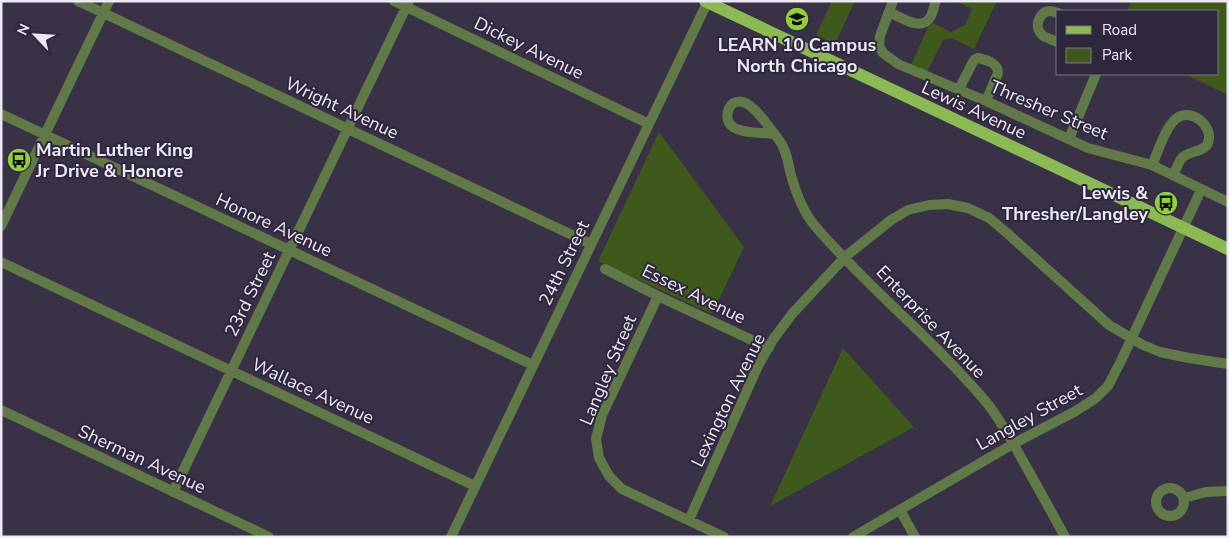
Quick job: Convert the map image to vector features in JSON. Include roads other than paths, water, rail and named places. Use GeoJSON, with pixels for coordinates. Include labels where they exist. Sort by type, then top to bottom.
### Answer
{"type":"FeatureCollection","features":[{"type":"Feature","properties":{"kind":"main road","name":"Lewis Avenue"},"geometry":{"type":"LineString","coordinates":[[707,2],[1228,249]]}},
{"type":"Feature","properties":{"kind":"street","name":"Wright Avenue"},"geometry":{"type":"LineString","coordinates":[[78,1],[591,244]]}},
{"type":"Feature","properties":{"kind":"street"},"geometry":{"type":"LineString","coordinates":[[1,226],[109,1]]}},
{"type":"Feature","properties":{"kind":"street","name":"Dickey Avenue"},"geometry":{"type":"LineString","coordinates":[[394,1],[407,4],[649,124]]}},
{"type":"Feature","properties":{"kind":"street"},"geometry":{"type":"LineString","coordinates":[[893,1],[889,12],[916,24],[927,22],[936,1]]}},
{"type":"Feature","properties":{"kind":"street","name":"24th Street"},"geometry":{"type":"LineString","coordinates":[[451,537],[707,2]]}},
{"type":"Feature","properties":{"kind":"street","name":"23rd Street"},"geometry":{"type":"LineString","coordinates":[[174,492],[407,4]]}},
{"type":"Feature","properties":{"kind":"street","name":"Thresher Street"},"geometry":{"type":"LineString","coordinates":[[889,12],[880,36],[879,46],[883,53],[898,64],[959,89],[1088,148],[1152,165],[1228,202]]}},
{"type":"Feature","properties":{"kind":"street"},"geometry":{"type":"LineString","coordinates":[[1056,13],[1045,13],[1038,22],[1038,28],[1042,34],[1056,41]]}},
{"type":"Feature","properties":{"kind":"street"},"geometry":{"type":"LineString","coordinates":[[959,89],[974,60],[978,58],[983,59],[998,68],[998,73],[986,101]]}},
{"type":"Feature","properties":{"kind":"street"},"geometry":{"type":"LineString","coordinates":[[1069,139],[1096,75]]}},
{"type":"Feature","properties":{"kind":"street","name":"Honore Avenue"},"geometry":{"type":"LineString","coordinates":[[1,114],[533,365]]}},
{"type":"Feature","properties":{"kind":"street"},"geometry":{"type":"LineString","coordinates":[[1152,165],[1168,128],[1178,117],[1188,115],[1199,118],[1207,128],[1209,141],[1206,146],[1183,156],[1174,175]]}},
{"type":"Feature","properties":{"kind":"street","name":"Enterprise Avenue"},"geometry":{"type":"LineString","coordinates":[[774,134],[781,142],[795,188],[814,225],[987,404],[1002,423],[1065,537]]}},
{"type":"Feature","properties":{"kind":"street","name":"Langley Street"},"geometry":{"type":"LineString","coordinates":[[853,537],[1096,398],[1108,386],[1132,339],[1201,190]]}},
{"type":"Feature","properties":{"kind":"street","name":"Lexington Avenue"},"geometry":{"type":"LineString","coordinates":[[689,520],[758,366],[792,314],[845,257],[891,220],[908,210],[939,204],[968,208],[988,218],[1007,233],[1108,325],[1143,345],[1160,352],[1228,364]]}},
{"type":"Feature","properties":{"kind":"street","name":"Wallace Avenue"},"geometry":{"type":"LineString","coordinates":[[1,262],[475,486]]}},
{"type":"Feature","properties":{"kind":"street","name":"Essex Avenue"},"geometry":{"type":"LineString","coordinates":[[605,269],[768,348]]}},
{"type":"Feature","properties":{"kind":"street","name":"Langley Street"},"geometry":{"type":"LineString","coordinates":[[658,296],[602,415],[596,438],[599,458],[609,476],[622,489],[724,537]]}},
{"type":"Feature","properties":{"kind":"street","name":"Sherman Avenue"},"geometry":{"type":"LineString","coordinates":[[1,410],[269,537]]}},
{"type":"Feature","properties":{"kind":"street"},"geometry":{"type":"LineString","coordinates":[[1184,498],[1206,492],[1228,491]]}},
{"type":"Feature","properties":{"kind":"street"},"geometry":{"type":"LineString","coordinates":[[900,510],[915,537]]}},
{"type":"Feature","properties":{"kind":"place","name":"LEARN 10 Campus North Chicago"},"geometry":{"type":"Point","coordinates":[797,19]}},
{"type":"Feature","properties":{"kind":"place","name":"Martin Luther King Jr Drive & Honore"},"geometry":{"type":"Point","coordinates":[19,160]}},
{"type":"Feature","properties":{"kind":"place","name":"Lewis & Thresher/Langley"},"geometry":{"type":"Point","coordinates":[1166,203]}}]}
